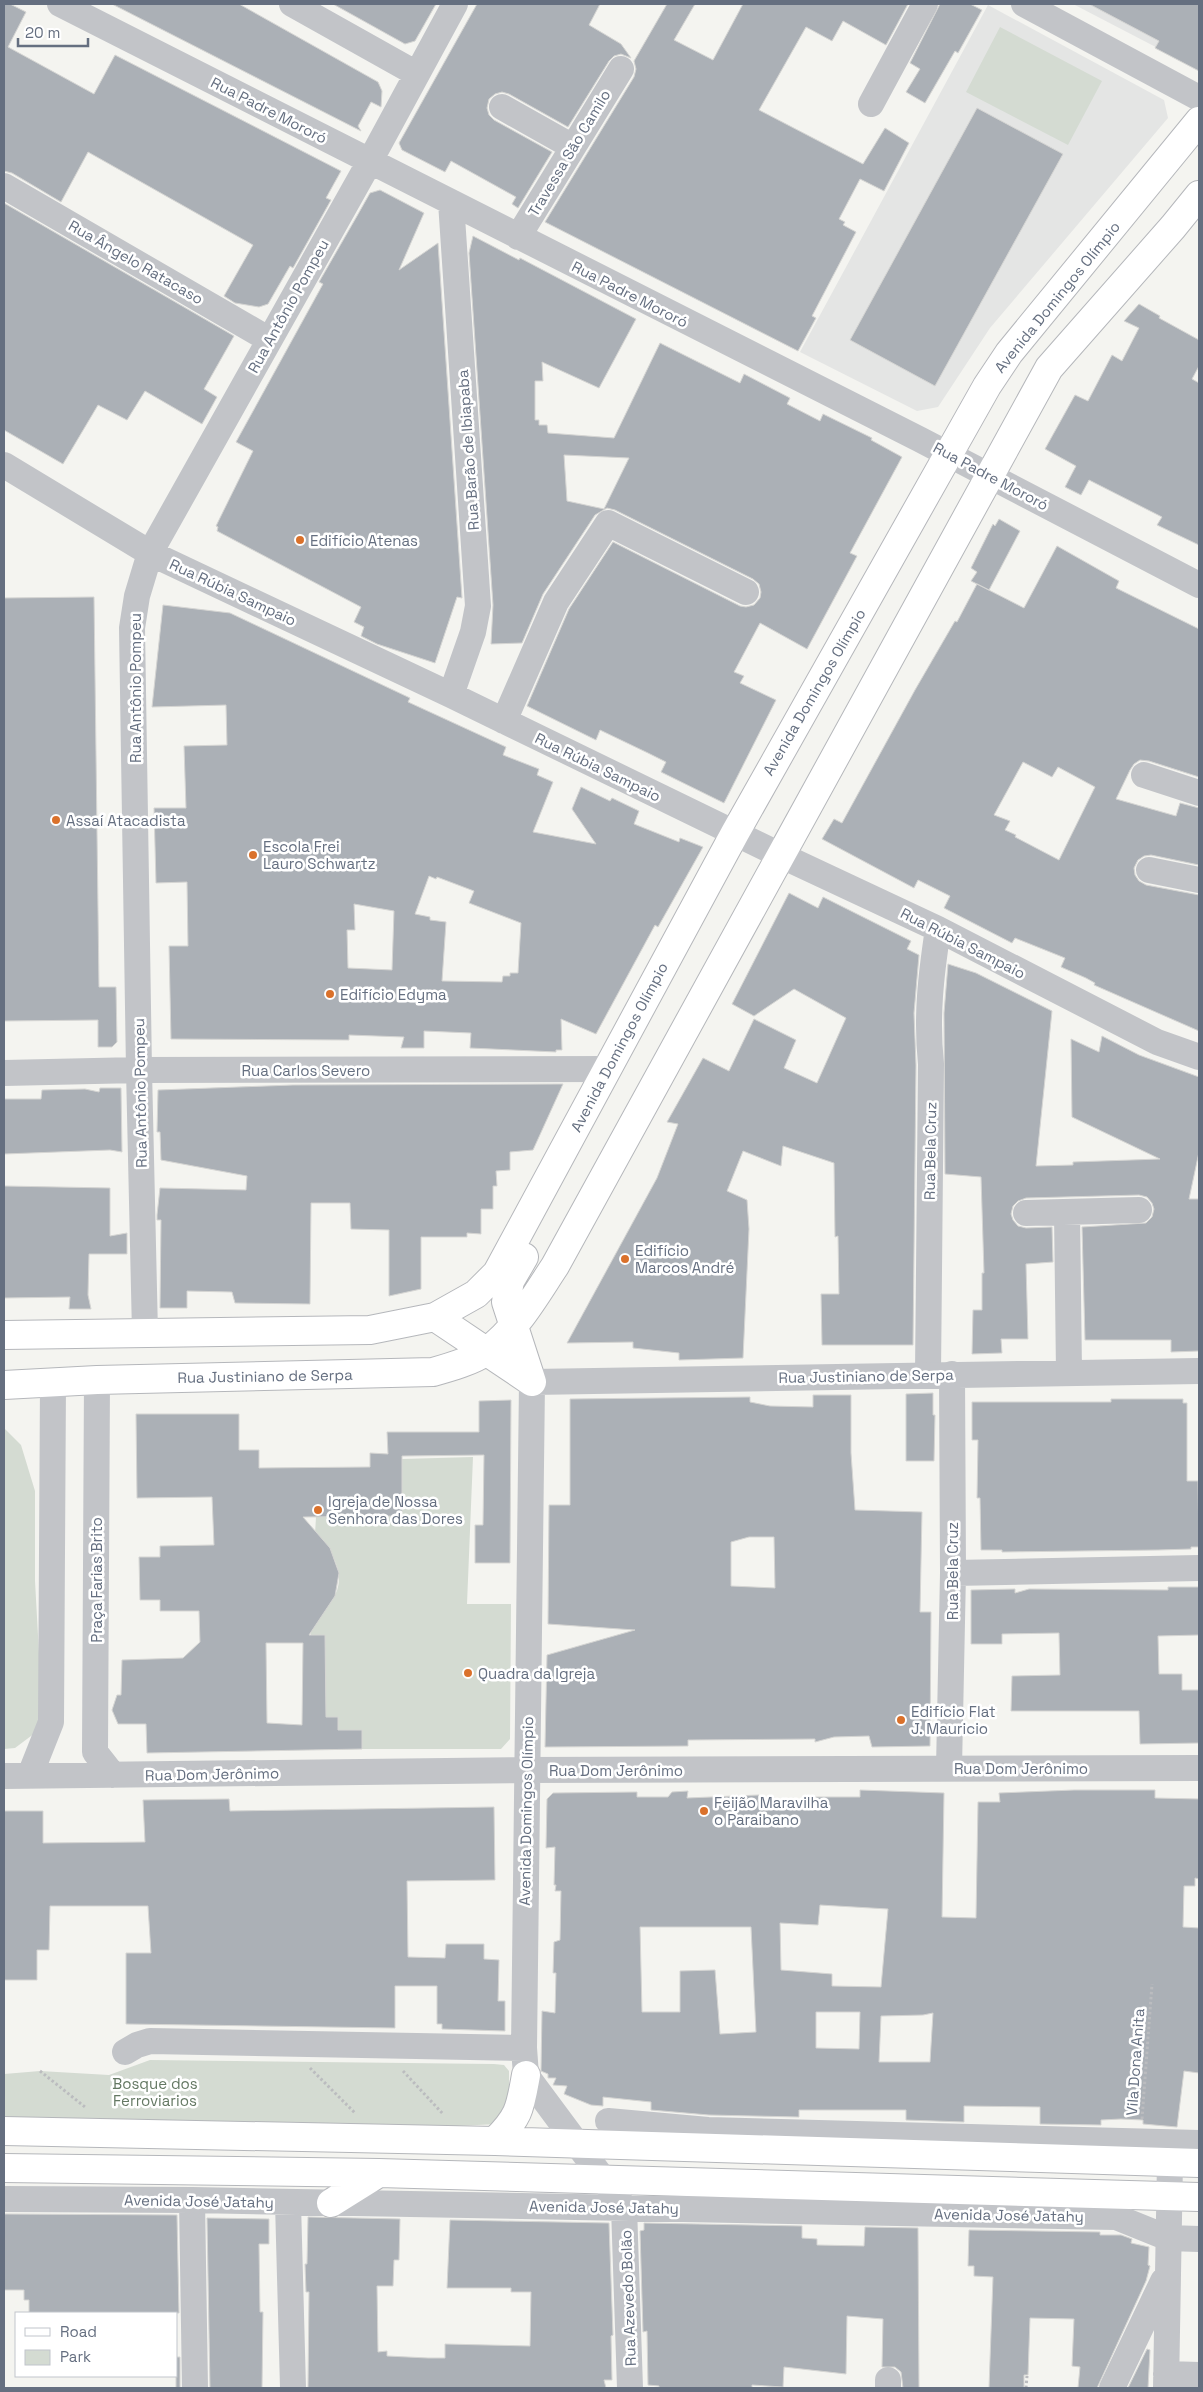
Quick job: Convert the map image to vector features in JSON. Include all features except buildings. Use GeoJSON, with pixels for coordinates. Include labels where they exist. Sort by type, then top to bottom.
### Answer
{"type":"FeatureCollection","features":[{"type":"Feature","properties":{"kind":"main road","name":"Avenida Domingos Olímpio"},"geometry":{"type":"LineString","coordinates":[[435,1318],[476,1294],[497,1273],[734,833],[987,386],[1009,353],[1199,121]]}},
{"type":"Feature","properties":{"kind":"main road"},"geometry":{"type":"LineString","coordinates":[[514,1327],[555,1266],[1049,368],[1173,228],[1199,194]]}},
{"type":"Feature","properties":{"kind":"main road"},"geometry":{"type":"LineString","coordinates":[[532,1382],[506,1302],[508,1286],[564,1190],[577,1157],[581,1117]]}},
{"type":"Feature","properties":{"kind":"main road"},"geometry":{"type":"LineString","coordinates":[[4,1336],[370,1330],[435,1318],[532,1382]]}},
{"type":"Feature","properties":{"kind":"main road","name":"Rua Justiniano de Serpa"},"geometry":{"type":"LineString","coordinates":[[4,1385],[97,1380],[433,1372],[486,1352],[514,1327]]}},
{"type":"Feature","properties":{"kind":"main road"},"geometry":{"type":"LineString","coordinates":[[495,2141],[512,2124],[519,2111],[526,2075]]}},
{"type":"Feature","properties":{"kind":"main road"},"geometry":{"type":"LineString","coordinates":[[4,2131],[577,2144],[698,2139],[1199,2162]]}},
{"type":"Feature","properties":{"kind":"main road","name":"Avenida José Jatahy"},"geometry":{"type":"LineString","coordinates":[[4,2168],[379,2172],[1199,2197]]}},
{"type":"Feature","properties":{"kind":"main road"},"geometry":{"type":"LineString","coordinates":[[331,2203],[379,2172]]}},
{"type":"Feature","properties":{"kind":"street","name":"Rua Padre Mororó"},"geometry":{"type":"LineString","coordinates":[[60,4],[948,454],[1199,585]]}},
{"type":"Feature","properties":{"kind":"street"},"geometry":{"type":"LineString","coordinates":[[292,4],[417,74]]}},
{"type":"Feature","properties":{"kind":"street","name":"Rua Antônio Pompeu"},"geometry":{"type":"LineString","coordinates":[[145,1333],[132,628],[137,596],[150,553],[268,339],[370,161],[455,4]]}},
{"type":"Feature","properties":{"kind":"street"},"geometry":{"type":"LineString","coordinates":[[872,104],[925,4]]}},
{"type":"Feature","properties":{"kind":"street"},"geometry":{"type":"LineString","coordinates":[[1024,4],[1199,98]]}},
{"type":"Feature","properties":{"kind":"street","name":"Travessa São Camilo"},"geometry":{"type":"LineString","coordinates":[[518,237],[621,69]]}},
{"type":"Feature","properties":{"kind":"street"},"geometry":{"type":"LineString","coordinates":[[502,107],[573,147]]}},
{"type":"Feature","properties":{"kind":"street","name":"Rua Ângelo Ratacaso"},"geometry":{"type":"LineString","coordinates":[[4,186],[268,339]]}},
{"type":"Feature","properties":{"kind":"street","name":"Rua Barão de Ibiapaba"},"geometry":{"type":"LineString","coordinates":[[451,202],[478,606],[473,632],[451,695]]}},
{"type":"Feature","properties":{"kind":"street","name":"Rua Rúbia Sampaio"},"geometry":{"type":"LineString","coordinates":[[4,465],[150,553],[938,929],[1157,1042],[1199,1057]]}},
{"type":"Feature","properties":{"kind":"street"},"geometry":{"type":"LineString","coordinates":[[504,721],[556,602],[608,523],[746,592]]}},
{"type":"Feature","properties":{"kind":"street"},"geometry":{"type":"LineString","coordinates":[[1144,775],[1199,793]]}},
{"type":"Feature","properties":{"kind":"street"},"geometry":{"type":"LineString","coordinates":[[1149,870],[1199,880]]}},
{"type":"Feature","properties":{"kind":"street","name":"Rua Bela Cruz"},"geometry":{"type":"LineString","coordinates":[[938,929],[927,1028],[931,1064],[940,1374],[953,1573],[949,1768]]}},
{"type":"Feature","properties":{"kind":"street","name":"Rua Carlos Severo"},"geometry":{"type":"LineString","coordinates":[[4,1073],[139,1070],[608,1069]]}},
{"type":"Feature","properties":{"kind":"street"},"geometry":{"type":"LineString","coordinates":[[1026,1213],[1139,1210]]}},
{"type":"Feature","properties":{"kind":"street"},"geometry":{"type":"LineString","coordinates":[[1067,1212],[1069,1372]]}},
{"type":"Feature","properties":{"kind":"street","name":"Rua Justiniano de Serpa"},"geometry":{"type":"LineString","coordinates":[[532,1382],[1199,1371]]}},
{"type":"Feature","properties":{"kind":"street","name":"Praça Farias Brito"},"geometry":{"type":"LineString","coordinates":[[97,1380],[96,1752],[112,1774]]}},
{"type":"Feature","properties":{"kind":"street"},"geometry":{"type":"LineString","coordinates":[[30,1776],[51,1722],[53,1382]]}},
{"type":"Feature","properties":{"kind":"street","name":"Avenida Domingos Olímpio"},"geometry":{"type":"LineString","coordinates":[[526,2075],[524,2048],[526,1770],[532,1382]]}},
{"type":"Feature","properties":{"kind":"street"},"geometry":{"type":"LineString","coordinates":[[953,1573],[1199,1568]]}},
{"type":"Feature","properties":{"kind":"street","name":"Rua Dom Jerônimo"},"geometry":{"type":"LineString","coordinates":[[4,1776],[526,1770],[1199,1768]]}},
{"type":"Feature","properties":{"kind":"street"},"geometry":{"type":"LineString","coordinates":[[124,2052],[150,2041],[524,2048]]}},
{"type":"Feature","properties":{"kind":"street"},"geometry":{"type":"LineString","coordinates":[[526,2075],[624,2207]]}},
{"type":"Feature","properties":{"kind":"street"},"geometry":{"type":"LineString","coordinates":[[608,2121],[698,2139],[1199,2143]]}},
{"type":"Feature","properties":{"kind":"street"},"geometry":{"type":"LineString","coordinates":[[1170,2162],[1166,2381],[1199,2375]]}},
{"type":"Feature","properties":{"kind":"street","name":"Avenida José Jatahy"},"geometry":{"type":"LineString","coordinates":[[4,2199],[192,2200],[1116,2216],[1168,2238],[1199,2239]]}},
{"type":"Feature","properties":{"kind":"street"},"geometry":{"type":"LineString","coordinates":[[192,2200],[195,2388]]}},
{"type":"Feature","properties":{"kind":"street"},"geometry":{"type":"LineString","coordinates":[[288,2203],[293,2388]]}},
{"type":"Feature","properties":{"kind":"street","name":"Rua Azevedo Bolão"},"geometry":{"type":"LineString","coordinates":[[624,2207],[630,2388]]}},
{"type":"Feature","properties":{"kind":"street"},"geometry":{"type":"LineString","coordinates":[[1112,2388],[1167,2273]]}},
{"type":"Feature","properties":{"kind":"path","name":"Vila Dona Anita"},"geometry":{"type":"LineString","coordinates":[[1141,2142],[1152,1984]]}},
{"type":"Feature","properties":{"kind":"path"},"geometry":{"type":"LineString","coordinates":[[303,2061],[359,2118]]}},
{"type":"Feature","properties":{"kind":"path"},"geometry":{"type":"LineString","coordinates":[[402,2070],[447,2119]]}},
{"type":"Feature","properties":{"kind":"path"},"geometry":{"type":"LineString","coordinates":[[40,2071],[90,2111]]}},
{"type":"Feature","properties":{"kind":"path"},"geometry":{"type":"LineString","coordinates":[[1026,2388],[1027,2376]]}},
{"type":"Feature","properties":{"kind":"shaded area"},"geometry":{"type":"Polygon","coordinates":[[[1073,4],[1199,4],[1198,69],[1073,4]]]}},
{"type":"Feature","properties":{"kind":"shaded area"},"geometry":{"type":"Polygon","coordinates":[[[988,5],[1164,100],[1168,118],[990,328],[938,407],[917,411],[800,352],[988,5]]]}},
{"type":"Feature","properties":{"kind":"green space"},"geometry":{"type":"Polygon","coordinates":[[[1000,27],[1102,81],[1068,145],[966,92],[1000,27]]]}},
{"type":"Feature","properties":{"kind":"green space"},"geometry":{"type":"Polygon","coordinates":[[[4,1428],[21,1445],[35,1491],[35,1581],[42,1708],[35,1733],[15,1748],[4,1749],[4,1428]]]}},
{"type":"Feature","properties":{"kind":"green space"},"geometry":{"type":"Polygon","coordinates":[[[473,1457],[467,1604],[511,1604],[510,1739],[501,1749],[362,1749],[362,1730],[338,1730],[338,1717],[326,1717],[325,1635],[311,1635],[309,1622],[331,1602],[337,1591],[339,1580],[338,1569],[333,1558],[326,1546],[315,1534],[316,1517],[402,1459],[473,1457]]]}},
{"type":"Feature","properties":{"kind":"green space","name":"Bosque dos Ferroviarios"},"geometry":{"type":"Polygon","coordinates":[[[150,2060],[504,2065],[509,2071],[509,2113],[500,2124],[454,2126],[4,2118],[4,2074],[40,2071],[109,2075],[150,2060]]]}},
{"type":"Feature","properties":{"kind":"place","name":"Edifício Atenas"},"geometry":{"type":"Point","coordinates":[300,540]}},
{"type":"Feature","properties":{"kind":"place","name":"Assaí Atacadista"},"geometry":{"type":"Point","coordinates":[56,820]}},
{"type":"Feature","properties":{"kind":"place","name":"Escola Frei Lauro Schwartz"},"geometry":{"type":"Point","coordinates":[253,855]}},
{"type":"Feature","properties":{"kind":"place","name":"Edifício Edyma"},"geometry":{"type":"Point","coordinates":[330,994]}},
{"type":"Feature","properties":{"kind":"place","name":"Edifício Marcos André"},"geometry":{"type":"Point","coordinates":[625,1259]}},
{"type":"Feature","properties":{"kind":"place","name":"Igreja de Nossa Senhora das Dores"},"geometry":{"type":"Point","coordinates":[318,1510]}},
{"type":"Feature","properties":{"kind":"place","name":"Quadra da Igreja"},"geometry":{"type":"Point","coordinates":[468,1673]}},
{"type":"Feature","properties":{"kind":"place","name":"Edifício Flat J. Mauricio"},"geometry":{"type":"Point","coordinates":[901,1720]}},
{"type":"Feature","properties":{"kind":"place","name":"Feijão Maravilha o Paraibano"},"geometry":{"type":"Point","coordinates":[704,1811]}}]}
